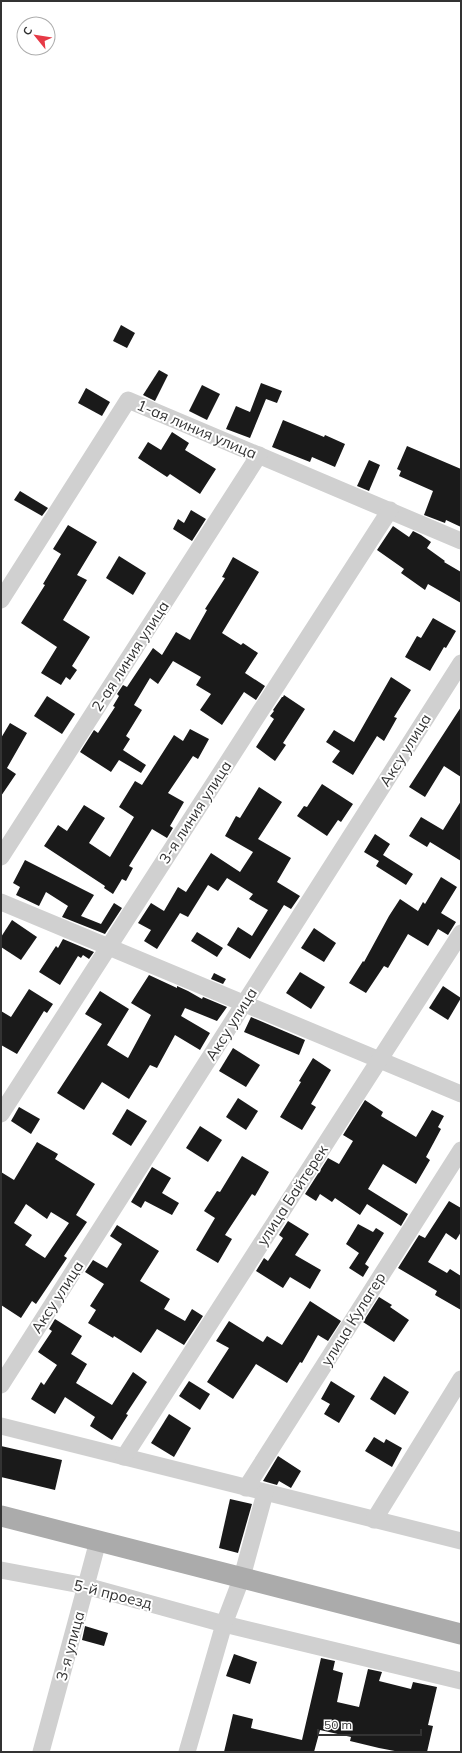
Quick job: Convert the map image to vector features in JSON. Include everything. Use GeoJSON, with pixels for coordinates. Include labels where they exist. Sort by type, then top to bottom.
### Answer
{"type":"FeatureCollection","features":[{"type":"Feature","properties":{"kind":"main road"},"geometry":{"type":"LineString","coordinates":[[1,1516],[461,1634]]}},
{"type":"Feature","properties":{"kind":"street","name":"1-ая линия улица"},"geometry":{"type":"LineString","coordinates":[[1,600],[128,400],[461,541]]}},
{"type":"Feature","properties":{"kind":"street","name":"2-ая линия улица"},"geometry":{"type":"LineString","coordinates":[[1,857],[259,455]]}},
{"type":"Feature","properties":{"kind":"street","name":"3-я линия улица"},"geometry":{"type":"LineString","coordinates":[[1,1114],[390,510]]}},
{"type":"Feature","properties":{"kind":"street","name":"Аксу улица"},"geometry":{"type":"LineString","coordinates":[[1,1385],[461,662]]}},
{"type":"Feature","properties":{"kind":"street"},"geometry":{"type":"LineString","coordinates":[[1,902],[461,1094]]}},
{"type":"Feature","properties":{"kind":"street","name":"улица Байтерек"},"geometry":{"type":"LineString","coordinates":[[124,1457],[461,933]]}},
{"type":"Feature","properties":{"kind":"street","name":"улица Кулагер"},"geometry":{"type":"LineString","coordinates":[[246,1488],[461,1150]]}},
{"type":"Feature","properties":{"kind":"street"},"geometry":{"type":"LineString","coordinates":[[374,1520],[461,1379]]}},
{"type":"Feature","properties":{"kind":"street"},"geometry":{"type":"LineString","coordinates":[[1,1426],[461,1541]]}},
{"type":"Feature","properties":{"kind":"street"},"geometry":{"type":"LineString","coordinates":[[187,1752],[224,1624],[242,1577],[265,1493]]}},
{"type":"Feature","properties":{"kind":"street","name":"3-я улица"},"geometry":{"type":"LineString","coordinates":[[41,1752],[98,1541]]}},
{"type":"Feature","properties":{"kind":"street","name":"5-й проезд"},"geometry":{"type":"LineString","coordinates":[[1,1570],[86,1586],[224,1624],[461,1681]]}},
{"type":"Feature","properties":{"kind":"building"},"geometry":{"type":"Polygon","coordinates":[[[121,325],[135,333],[127,348],[113,341],[121,325]]]}},
{"type":"Feature","properties":{"kind":"building"},"geometry":{"type":"Polygon","coordinates":[[[159,370],[168,375],[155,401],[143,395],[159,370]]]}},
{"type":"Feature","properties":{"kind":"building"},"geometry":{"type":"Polygon","coordinates":[[[261,383],[282,391],[277,403],[266,399],[250,438],[226,429],[236,406],[250,412],[261,383]]]}},
{"type":"Feature","properties":{"kind":"building"},"geometry":{"type":"Polygon","coordinates":[[[202,385],[220,394],[207,420],[189,411],[202,385]]]}},
{"type":"Feature","properties":{"kind":"building"},"geometry":{"type":"Polygon","coordinates":[[[86,388],[110,402],[102,416],[78,403],[86,388]]]}},
{"type":"Feature","properties":{"kind":"building"},"geometry":{"type":"Polygon","coordinates":[[[283,420],[345,444],[335,467],[312,457],[310,462],[272,447],[283,420]]]}},
{"type":"Feature","properties":{"kind":"building"},"geometry":{"type":"Polygon","coordinates":[[[172,432],[189,443],[185,450],[216,469],[200,494],[170,474],[167,477],[138,458],[148,442],[161,450],[172,432]]]}},
{"type":"Feature","properties":{"kind":"building"},"geometry":{"type":"Polygon","coordinates":[[[407,446],[461,469],[461,527],[446,520],[445,523],[424,515],[433,491],[399,476],[401,471],[397,469],[407,446]]]}},
{"type":"Feature","properties":{"kind":"building"},"geometry":{"type":"Polygon","coordinates":[[[369,460],[380,465],[369,491],[357,486],[369,460]]]}},
{"type":"Feature","properties":{"kind":"building"},"geometry":{"type":"Polygon","coordinates":[[[20,491],[48,508],[42,516],[14,500],[20,491]]]}},
{"type":"Feature","properties":{"kind":"building"},"geometry":{"type":"Polygon","coordinates":[[[191,510],[206,519],[192,541],[173,529],[178,519],[184,523],[191,510]]]}},
{"type":"Feature","properties":{"kind":"building"},"geometry":{"type":"Polygon","coordinates":[[[68,525],[97,542],[77,575],[87,580],[63,620],[90,637],[72,666],[77,670],[70,680],[66,677],[61,685],[41,673],[57,647],[21,623],[45,585],[43,584],[61,554],[53,549],[68,525]]]}},
{"type":"Feature","properties":{"kind":"building"},"geometry":{"type":"Polygon","coordinates":[[[393,526],[409,537],[413,531],[421,535],[431,542],[427,548],[445,561],[444,562],[461,572],[461,603],[428,584],[425,590],[401,573],[404,569],[377,550],[393,526]]]}},
{"type":"Feature","properties":{"kind":"building"},"geometry":{"type":"Polygon","coordinates":[[[119,556],[146,573],[133,595],[106,578],[119,556]]]}},
{"type":"Feature","properties":{"kind":"building"},"geometry":{"type":"Polygon","coordinates":[[[233,557],[259,572],[222,633],[241,645],[243,643],[258,653],[245,673],[265,686],[256,700],[244,692],[222,725],[200,710],[211,694],[196,685],[201,677],[173,661],[158,684],[150,678],[134,705],[142,710],[126,736],[130,739],[123,750],[146,765],[141,773],[119,760],[111,772],[80,752],[94,730],[98,733],[115,707],[113,706],[119,696],[117,694],[123,685],[127,687],[153,648],[162,655],[176,632],[190,640],[207,610],[205,609],[225,578],[222,577],[233,557]]]}},
{"type":"Feature","properties":{"kind":"building"},"geometry":{"type":"Polygon","coordinates":[[[433,618],[456,631],[446,648],[444,647],[430,671],[405,657],[417,636],[421,638],[433,618]]]}},
{"type":"Feature","properties":{"kind":"building"},"geometry":{"type":"Polygon","coordinates":[[[391,677],[411,690],[394,717],[397,718],[384,741],[377,736],[353,775],[332,762],[340,751],[326,742],[334,730],[354,742],[391,677]]]}},
{"type":"Feature","properties":{"kind":"building"},"geometry":{"type":"Polygon","coordinates":[[[284,695],[305,709],[283,743],[286,745],[275,761],[256,747],[274,719],[270,716],[274,711],[273,710],[284,695]]]}},
{"type":"Feature","properties":{"kind":"building"},"geometry":{"type":"Polygon","coordinates":[[[47,696],[75,714],[62,734],[34,716],[47,696]]]}},
{"type":"Feature","properties":{"kind":"building"},"geometry":{"type":"Polygon","coordinates":[[[461,707],[461,777],[444,766],[425,797],[409,787],[461,707]]]}},
{"type":"Feature","properties":{"kind":"building"},"geometry":{"type":"Polygon","coordinates":[[[10,723],[27,733],[7,768],[16,774],[1,796],[1,738],[10,723]]]}},
{"type":"Feature","properties":{"kind":"building"},"geometry":{"type":"Polygon","coordinates":[[[190,729],[209,739],[198,759],[193,756],[168,793],[184,802],[170,826],[173,828],[167,838],[152,829],[129,866],[133,868],[126,881],[122,879],[113,894],[104,888],[105,886],[44,846],[58,825],[67,831],[84,805],[105,818],[89,843],[110,857],[134,817],[119,807],[135,781],[142,785],[174,735],[183,741],[190,729]]]}},
{"type":"Feature","properties":{"kind":"building"},"geometry":{"type":"Polygon","coordinates":[[[322,784],[353,804],[341,822],[338,820],[327,836],[297,816],[304,806],[307,807],[322,784]]]}},
{"type":"Feature","properties":{"kind":"building"},"geometry":{"type":"Polygon","coordinates":[[[259,787],[282,802],[258,839],[291,858],[277,882],[300,896],[291,909],[284,905],[250,959],[227,945],[238,927],[252,936],[268,910],[249,899],[253,894],[227,878],[218,891],[208,885],[188,917],[180,913],[157,949],[144,941],[151,930],[138,923],[151,903],[164,911],[178,887],[186,892],[211,853],[240,872],[253,852],[225,836],[236,816],[240,818],[259,787]]]}},
{"type":"Feature","properties":{"kind":"building"},"geometry":{"type":"Polygon","coordinates":[[[461,801],[461,861],[430,842],[427,847],[409,836],[421,817],[443,830],[461,801]]]}},
{"type":"Feature","properties":{"kind":"building"},"geometry":{"type":"Polygon","coordinates":[[[375,834],[390,844],[383,855],[413,874],[406,885],[376,866],[379,861],[364,852],[375,834]]]}},
{"type":"Feature","properties":{"kind":"building"},"geometry":{"type":"Polygon","coordinates":[[[25,860],[94,895],[81,916],[101,924],[114,903],[122,908],[105,934],[62,917],[68,906],[46,892],[39,906],[16,895],[20,887],[13,883],[25,860]]]}},
{"type":"Feature","properties":{"kind":"building"},"geometry":{"type":"Polygon","coordinates":[[[441,877],[457,887],[441,913],[456,922],[448,935],[438,929],[428,946],[408,934],[388,968],[384,966],[366,993],[349,983],[363,961],[364,962],[400,899],[418,911],[423,902],[425,904],[441,877]]]}},
{"type":"Feature","properties":{"kind":"building"},"geometry":{"type":"Polygon","coordinates":[[[12,920],[37,937],[21,960],[1,947],[1,937],[12,920]]]}},
{"type":"Feature","properties":{"kind":"building"},"geometry":{"type":"Polygon","coordinates":[[[314,928],[336,943],[324,962],[301,948],[314,928]]]}},
{"type":"Feature","properties":{"kind":"building"},"geometry":{"type":"Polygon","coordinates":[[[197,932],[223,948],[217,957],[191,941],[197,932]]]}},
{"type":"Feature","properties":{"kind":"building"},"geometry":{"type":"Polygon","coordinates":[[[63,939],[94,952],[89,959],[83,955],[81,958],[78,956],[60,985],[39,972],[56,946],[58,948],[63,939]]]}},
{"type":"Feature","properties":{"kind":"building"},"geometry":{"type":"Polygon","coordinates":[[[300,972],[325,987],[311,1009],[286,993],[300,972]]]}},
{"type":"Feature","properties":{"kind":"building"},"geometry":{"type":"Polygon","coordinates":[[[214,973],[226,979],[223,984],[211,979],[214,973]]]}},
{"type":"Feature","properties":{"kind":"building"},"geometry":{"type":"Polygon","coordinates":[[[149,975],[177,988],[177,986],[202,999],[203,997],[227,1007],[217,1021],[185,1008],[181,1016],[210,1033],[200,1050],[175,1035],[157,1068],[150,1065],[129,1099],[102,1082],[84,1110],[57,1093],[102,1024],[85,1014],[100,991],[129,1009],[107,1045],[128,1058],[151,1015],[131,1003],[149,975]]]}},
{"type":"Feature","properties":{"kind":"building"},"geometry":{"type":"Polygon","coordinates":[[[443,986],[461,998],[448,1020],[429,1008],[443,986]]]}},
{"type":"Feature","properties":{"kind":"building"},"geometry":{"type":"Polygon","coordinates":[[[29,989],[53,1004],[47,1013],[44,1011],[17,1054],[1,1045],[1,1011],[11,1017],[29,989]]]}},
{"type":"Feature","properties":{"kind":"building"},"geometry":{"type":"Polygon","coordinates":[[[251,1017],[305,1040],[299,1055],[244,1032],[251,1017]]]}},
{"type":"Feature","properties":{"kind":"building"},"geometry":{"type":"Polygon","coordinates":[[[233,1048],[260,1065],[246,1087],[219,1071],[233,1048]]]}},
{"type":"Feature","properties":{"kind":"building"},"geometry":{"type":"Polygon","coordinates":[[[313,1058],[331,1070],[311,1104],[316,1107],[302,1130],[280,1117],[301,1082],[299,1081],[313,1058]]]}},
{"type":"Feature","properties":{"kind":"building"},"geometry":{"type":"Polygon","coordinates":[[[238,1098],[258,1111],[246,1130],[226,1117],[238,1098]]]}},
{"type":"Feature","properties":{"kind":"building"},"geometry":{"type":"Polygon","coordinates":[[[365,1100],[383,1112],[381,1116],[416,1137],[432,1110],[444,1116],[438,1127],[441,1129],[426,1157],[430,1160],[416,1184],[383,1164],[368,1189],[408,1214],[401,1226],[367,1204],[360,1215],[335,1198],[332,1202],[320,1194],[316,1201],[305,1194],[328,1158],[339,1164],[353,1141],[343,1135],[365,1100]]]}},
{"type":"Feature","properties":{"kind":"building"},"geometry":{"type":"Polygon","coordinates":[[[19,1107],[40,1119],[31,1134],[11,1121],[19,1107]]]}},
{"type":"Feature","properties":{"kind":"building"},"geometry":{"type":"Polygon","coordinates":[[[127,1109],[147,1121],[131,1146],[112,1134],[127,1109]]]}},
{"type":"Feature","properties":{"kind":"building"},"geometry":{"type":"Polygon","coordinates":[[[200,1126],[222,1140],[208,1162],[186,1148],[200,1126]]]}},
{"type":"Feature","properties":{"kind":"building"},"geometry":{"type":"Polygon","coordinates":[[[37,1142],[58,1154],[55,1159],[95,1184],[76,1215],[87,1222],[64,1256],[67,1258],[36,1304],[32,1301],[21,1318],[1,1305],[1,1172],[14,1180],[37,1142]],[[26,1204],[14,1223],[32,1235],[25,1245],[45,1258],[69,1223],[51,1212],[47,1219],[26,1204]]]}},
{"type":"Feature","properties":{"kind":"building"},"geometry":{"type":"Polygon","coordinates":[[[242,1156],[269,1172],[255,1196],[252,1194],[225,1235],[232,1239],[218,1263],[196,1250],[215,1218],[204,1211],[217,1191],[220,1192],[242,1156]]]}},
{"type":"Feature","properties":{"kind":"building"},"geometry":{"type":"Polygon","coordinates":[[[152,1167],[171,1178],[162,1193],[179,1203],[172,1215],[145,1201],[141,1208],[131,1202],[152,1167]]]}},
{"type":"Feature","properties":{"kind":"building"},"geometry":{"type":"Polygon","coordinates":[[[449,1201],[461,1208],[461,1232],[456,1240],[446,1233],[428,1262],[447,1273],[450,1269],[461,1276],[461,1310],[435,1295],[437,1291],[398,1268],[419,1235],[425,1238],[449,1201]]]}},
{"type":"Feature","properties":{"kind":"building"},"geometry":{"type":"Polygon","coordinates":[[[288,1221],[309,1234],[295,1255],[321,1270],[310,1289],[290,1277],[283,1288],[256,1271],[264,1258],[268,1261],[283,1238],[279,1235],[288,1221]]]}},
{"type":"Feature","properties":{"kind":"building"},"geometry":{"type":"Polygon","coordinates":[[[358,1224],[373,1232],[376,1228],[384,1233],[365,1264],[369,1267],[363,1277],[349,1268],[359,1253],[346,1244],[358,1224]]]}},
{"type":"Feature","properties":{"kind":"building"},"geometry":{"type":"Polygon","coordinates":[[[117,1225],[159,1251],[140,1281],[170,1299],[164,1309],[185,1321],[192,1309],[203,1316],[184,1345],[157,1329],[141,1353],[114,1336],[113,1338],[88,1323],[96,1310],[90,1306],[104,1284],[85,1272],[93,1260],[107,1268],[122,1244],[110,1236],[117,1225]]]}},
{"type":"Feature","properties":{"kind":"building"},"geometry":{"type":"Polygon","coordinates":[[[379,1297],[392,1305],[390,1307],[409,1320],[394,1342],[363,1322],[379,1297]]]}},
{"type":"Feature","properties":{"kind":"building"},"geometry":{"type":"Polygon","coordinates":[[[310,1301],[341,1321],[328,1341],[318,1335],[302,1363],[300,1362],[287,1383],[256,1364],[233,1399],[207,1382],[229,1348],[216,1341],[229,1321],[263,1342],[267,1336],[282,1345],[310,1301]]]}},
{"type":"Feature","properties":{"kind":"building"},"geometry":{"type":"Polygon","coordinates":[[[55,1319],[82,1336],[71,1354],[87,1364],[76,1383],[112,1405],[133,1372],[147,1382],[126,1414],[128,1415],[112,1440],[90,1426],[95,1417],[65,1397],[55,1414],[31,1399],[41,1382],[44,1385],[57,1365],[38,1352],[52,1331],[49,1329],[55,1319]]]}},
{"type":"Feature","properties":{"kind":"building"},"geometry":{"type":"Polygon","coordinates":[[[384,1376],[409,1392],[395,1415],[370,1399],[384,1376]]]}},
{"type":"Feature","properties":{"kind":"building"},"geometry":{"type":"Polygon","coordinates":[[[189,1381],[210,1394],[200,1410],[179,1396],[189,1381]]]}},
{"type":"Feature","properties":{"kind":"building"},"geometry":{"type":"Polygon","coordinates":[[[331,1381],[355,1396],[339,1423],[324,1414],[330,1404],[321,1399],[331,1381]]]}},
{"type":"Feature","properties":{"kind":"building"},"geometry":{"type":"Polygon","coordinates":[[[169,1414],[191,1428],[174,1457],[151,1443],[169,1414]]]}},
{"type":"Feature","properties":{"kind":"building"},"geometry":{"type":"Polygon","coordinates":[[[374,1437],[384,1443],[386,1439],[402,1448],[392,1467],[365,1451],[374,1437]]]}},
{"type":"Feature","properties":{"kind":"building"},"geometry":{"type":"Polygon","coordinates":[[[1,1446],[62,1460],[55,1490],[1,1477],[1,1446]]]}},
{"type":"Feature","properties":{"kind":"building"},"geometry":{"type":"Polygon","coordinates":[[[278,1456],[301,1471],[291,1488],[279,1481],[277,1485],[263,1481],[278,1456]]]}},
{"type":"Feature","properties":{"kind":"building"},"geometry":{"type":"Polygon","coordinates":[[[230,1499],[252,1504],[238,1553],[219,1548],[230,1499]]]}},
{"type":"Feature","properties":{"kind":"building"},"geometry":{"type":"Polygon","coordinates":[[[85,1626],[108,1633],[104,1646],[82,1640],[85,1626]]]}},
{"type":"Feature","properties":{"kind":"building"},"geometry":{"type":"Polygon","coordinates":[[[234,1654],[257,1662],[250,1684],[226,1676],[234,1654]]]}},
{"type":"Feature","properties":{"kind":"building"},"geometry":{"type":"Polygon","coordinates":[[[321,1658],[335,1661],[333,1670],[343,1673],[337,1702],[359,1707],[368,1669],[382,1672],[379,1681],[411,1689],[413,1682],[437,1687],[428,1725],[433,1726],[427,1752],[400,1752],[379,1748],[350,1741],[351,1737],[320,1730],[314,1752],[224,1752],[233,1714],[253,1719],[251,1728],[302,1740],[321,1658]]]}}]}
